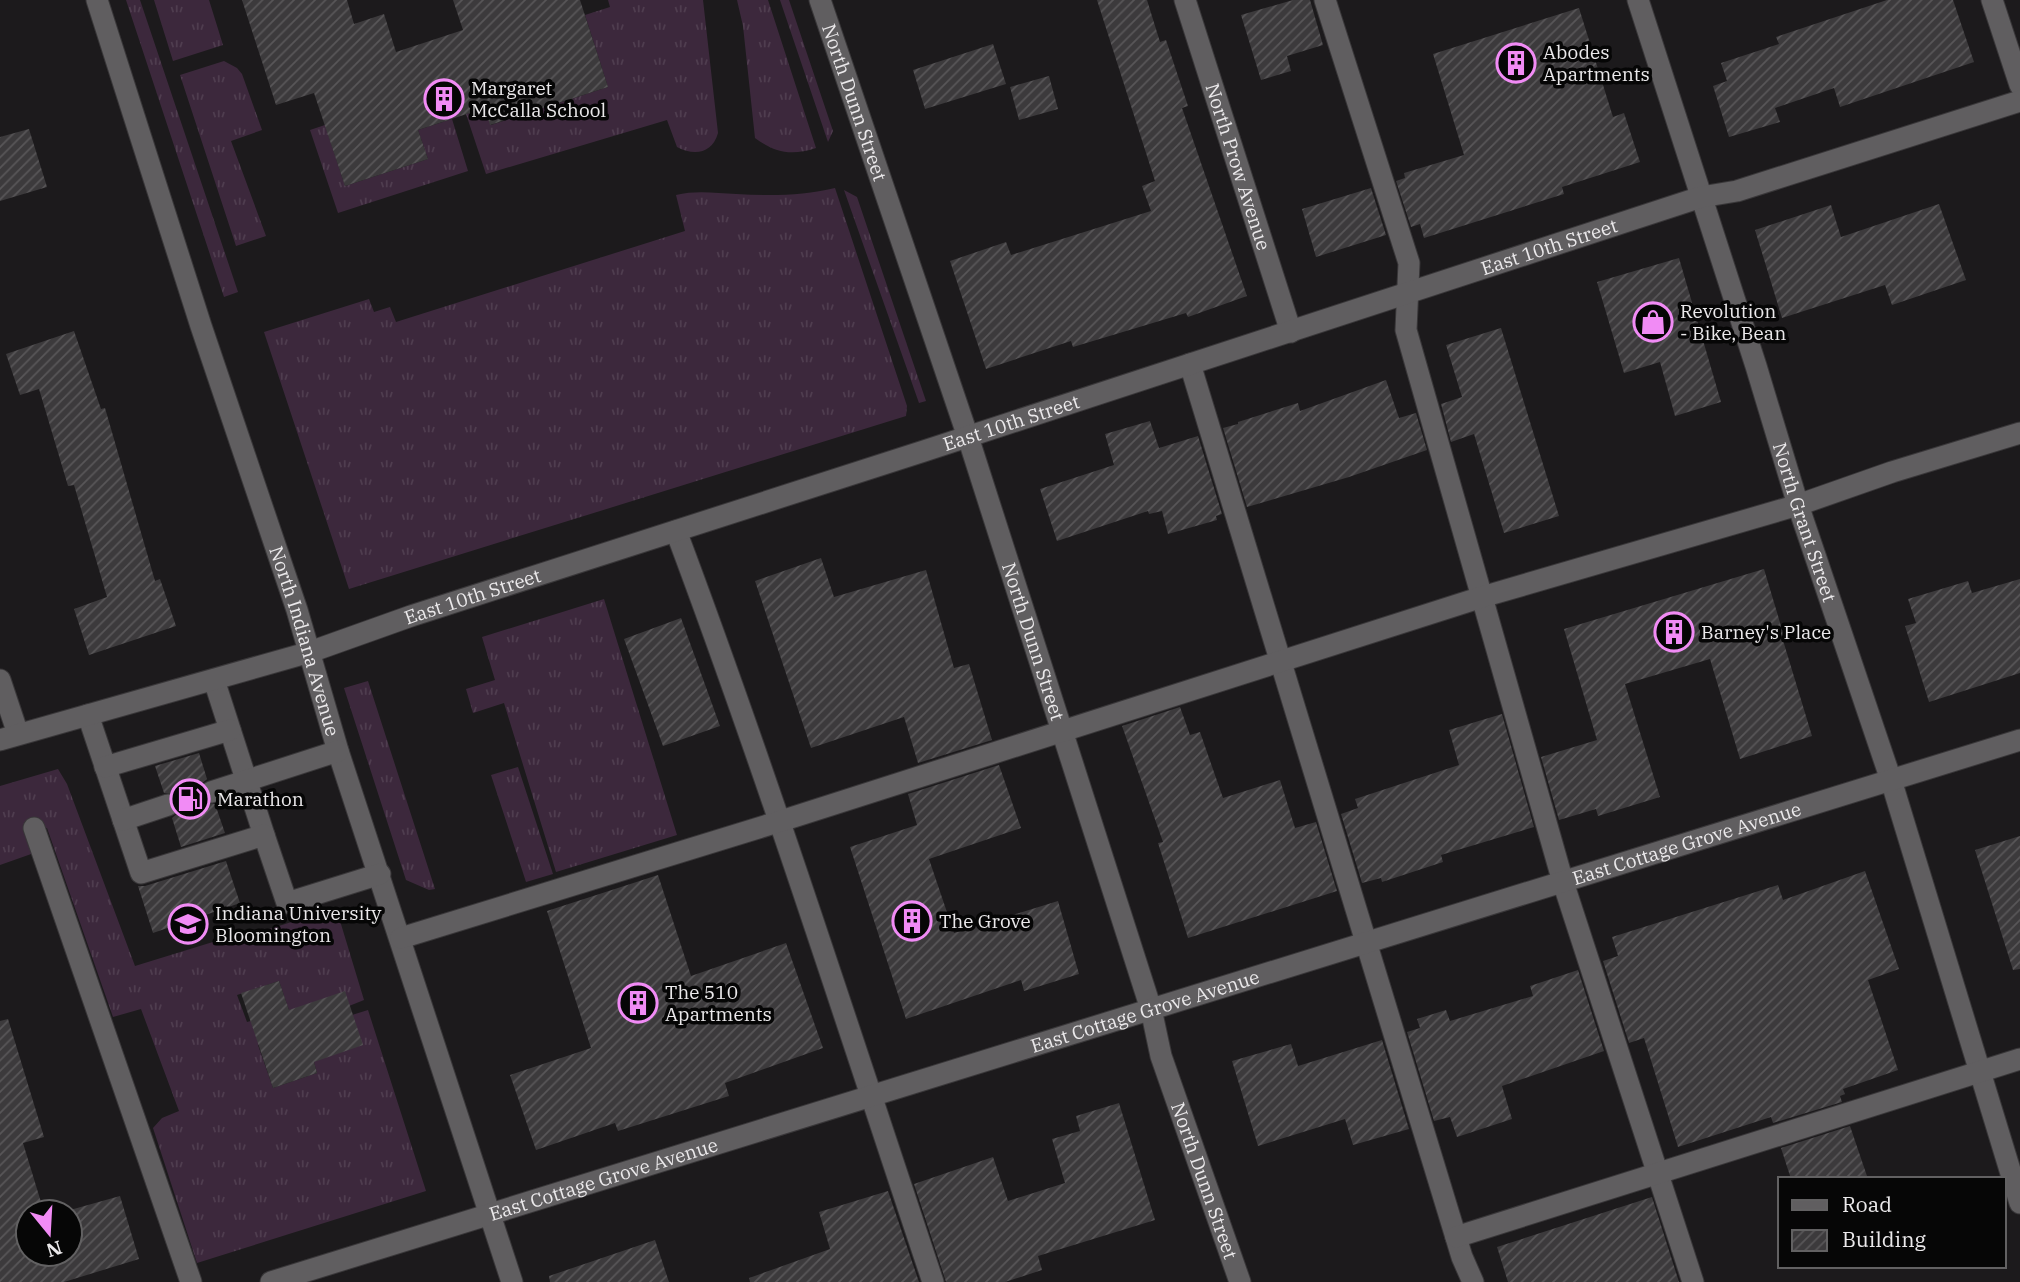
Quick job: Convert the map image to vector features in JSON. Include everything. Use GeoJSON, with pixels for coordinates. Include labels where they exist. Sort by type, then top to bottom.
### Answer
{"type":"FeatureCollection","features":[{"type":"Feature","properties":{"kind":"street","name":"North Indiana Avenue"},"geometry":{"type":"LineString","coordinates":[[97,0],[512,1282]]}},
{"type":"Feature","properties":{"kind":"street","name":"North Dunn Street"},"geometry":{"type":"LineString","coordinates":[[820,0],[968,437],[1151,1009],[1161,1056],[1240,1282]]}},
{"type":"Feature","properties":{"kind":"street","name":"North Prow Avenue"},"geometry":{"type":"LineString","coordinates":[[1185,0],[1291,332]]}},
{"type":"Feature","properties":{"kind":"street"},"geometry":{"type":"LineString","coordinates":[[1325,0],[1409,263],[1406,330],[1563,881],[1693,1282]]}},
{"type":"Feature","properties":{"kind":"street","name":"North Grant Street"},"geometry":{"type":"LineString","coordinates":[[1638,0],[1798,505],[1891,780],[2020,1203]]}},
{"type":"Feature","properties":{"kind":"street"},"geometry":{"type":"LineString","coordinates":[[1992,0],[2020,85]]}},
{"type":"Feature","properties":{"kind":"street","name":"East 10th Street"},"geometry":{"type":"LineString","coordinates":[[9,737],[310,652],[411,616],[1701,197],[1737,191],[2020,101]]}},
{"type":"Feature","properties":{"kind":"street"},"geometry":{"type":"LineString","coordinates":[[1189,363],[1472,1282]]}},
{"type":"Feature","properties":{"kind":"street"},"geometry":{"type":"LineString","coordinates":[[401,938],[781,821],[1482,597],[1798,505],[1892,472],[2020,433]]}},
{"type":"Feature","properties":{"kind":"street"},"geometry":{"type":"LineString","coordinates":[[676,531],[781,821],[933,1282]]}},
{"type":"Feature","properties":{"kind":"street"},"geometry":{"type":"LineString","coordinates":[[0,680],[9,737]]}},
{"type":"Feature","properties":{"kind":"street"},"geometry":{"type":"LineString","coordinates":[[214,680],[287,903],[380,874]]}},
{"type":"Feature","properties":{"kind":"street"},"geometry":{"type":"LineString","coordinates":[[88,715],[141,873],[264,835]]}},
{"type":"Feature","properties":{"kind":"street"},"geometry":{"type":"LineString","coordinates":[[105,767],[230,730]]}},
{"type":"Feature","properties":{"kind":"street","name":"East Cottage Grove Avenue"},"geometry":{"type":"LineString","coordinates":[[271,1282],[2020,740]]}},
{"type":"Feature","properties":{"kind":"street"},"geometry":{"type":"LineString","coordinates":[[211,792],[338,751]]}},
{"type":"Feature","properties":{"kind":"street"},"geometry":{"type":"LineString","coordinates":[[123,820],[168,805]]}},
{"type":"Feature","properties":{"kind":"street"},"geometry":{"type":"LineString","coordinates":[[34,828],[191,1282]]}},
{"type":"Feature","properties":{"kind":"street"},"geometry":{"type":"LineString","coordinates":[[1456,1237],[2020,1059]]}},
{"type":"Feature","properties":{"kind":"green space"},"geometry":{"type":"Polygon","coordinates":[[[126,0],[140,0],[238,292],[224,297],[126,0]]]}},
{"type":"Feature","properties":{"kind":"green space"},"geometry":{"type":"Polygon","coordinates":[[[154,0],[209,0],[223,45],[173,61],[154,0]]]}},
{"type":"Feature","properties":{"kind":"green space"},"geometry":{"type":"Polygon","coordinates":[[[608,0],[703,0],[718,133],[715,140],[702,151],[683,150],[677,147],[667,120],[486,174],[466,114],[485,108],[491,125],[608,87],[585,15],[610,7],[608,0]]]}},
{"type":"Feature","properties":{"kind":"green space"},"geometry":{"type":"Polygon","coordinates":[[[737,0],[768,0],[816,148],[784,152],[755,138],[743,26],[737,0]]]}},
{"type":"Feature","properties":{"kind":"green space"},"geometry":{"type":"Polygon","coordinates":[[[780,0],[789,0],[833,131],[828,142],[780,0]]]}},
{"type":"Feature","properties":{"kind":"green space"},"geometry":{"type":"Polygon","coordinates":[[[224,61],[242,74],[262,130],[231,141],[266,236],[236,246],[180,75],[224,61]]]}},
{"type":"Feature","properties":{"kind":"green space"},"geometry":{"type":"Polygon","coordinates":[[[452,119],[468,171],[338,213],[310,130],[325,125],[345,186],[428,159],[418,130],[452,119]]]}},
{"type":"Feature","properties":{"kind":"green space"},"geometry":{"type":"Polygon","coordinates":[[[835,188],[907,406],[906,416],[349,589],[264,332],[369,299],[374,312],[390,307],[396,322],[685,231],[676,195],[683,193],[786,195],[835,188]]]}},
{"type":"Feature","properties":{"kind":"green space"},"geometry":{"type":"Polygon","coordinates":[[[844,190],[857,197],[926,401],[919,403],[844,190]]]}},
{"type":"Feature","properties":{"kind":"green space"},"geometry":{"type":"Polygon","coordinates":[[[604,599],[677,835],[556,872],[504,703],[473,713],[466,689],[495,680],[482,637],[604,599]]]}},
{"type":"Feature","properties":{"kind":"green space"},"geometry":{"type":"Polygon","coordinates":[[[368,681],[435,889],[429,890],[406,880],[344,688],[368,681]]]}},
{"type":"Feature","properties":{"kind":"green space"},"geometry":{"type":"Polygon","coordinates":[[[518,767],[553,874],[526,882],[491,775],[518,767]]]}},
{"type":"Feature","properties":{"kind":"green space"},"geometry":{"type":"Polygon","coordinates":[[[58,769],[67,784],[135,966],[242,933],[244,937],[330,910],[337,911],[364,1000],[349,1006],[289,1010],[279,981],[237,995],[247,1022],[275,1014],[282,1037],[258,1045],[273,1088],[317,1073],[314,1062],[352,1015],[368,1010],[426,1191],[197,1263],[153,1128],[162,1118],[179,1111],[141,1009],[113,1017],[47,828],[29,834],[34,853],[0,865],[0,786],[58,769]]]}},
{"type":"Feature","properties":{"kind":"building","name":"Margaret McCalla School"},"geometry":{"type":"Polygon","coordinates":[[[242,0],[347,0],[354,24],[384,14],[396,52],[463,30],[453,0],[580,0],[608,87],[490,125],[485,108],[418,130],[428,159],[345,186],[314,93],[276,105],[242,0]]]}},
{"type":"Feature","properties":{"kind":"building"},"geometry":{"type":"Polygon","coordinates":[[[1097,0],[1147,0],[1160,42],[1166,40],[1188,106],[1182,108],[1247,296],[1188,317],[1186,313],[1073,347],[1071,341],[986,369],[950,261],[1006,242],[1011,255],[1151,211],[1142,186],[1155,181],[1097,0]]]}},
{"type":"Feature","properties":{"kind":"building"},"geometry":{"type":"Polygon","coordinates":[[[1293,0],[1310,0],[1323,45],[1287,56],[1291,71],[1261,80],[1241,15],[1293,0]]]}},
{"type":"Feature","properties":{"kind":"building"},"geometry":{"type":"Polygon","coordinates":[[[1887,0],[1953,0],[1974,62],[1840,107],[1834,88],[1775,108],[1780,122],[1729,137],[1713,86],[1727,81],[1721,63],[1779,44],[1776,37],[1887,0]]]}},
{"type":"Feature","properties":{"kind":"building"},"geometry":{"type":"Polygon","coordinates":[[[1579,8],[1613,117],[1624,113],[1640,162],[1562,187],[1564,194],[1424,238],[1420,224],[1411,227],[1396,181],[1405,178],[1404,173],[1464,155],[1433,54],[1579,8]]]}},
{"type":"Feature","properties":{"kind":"building"},"geometry":{"type":"Polygon","coordinates":[[[993,44],[1006,84],[925,109],[913,70],[993,44]]]}},
{"type":"Feature","properties":{"kind":"building"},"geometry":{"type":"Polygon","coordinates":[[[1049,76],[1058,109],[1019,120],[1010,87],[1049,76]]]}},
{"type":"Feature","properties":{"kind":"building"},"geometry":{"type":"Polygon","coordinates":[[[29,129],[47,187],[0,201],[0,137],[29,129]]]}},
{"type":"Feature","properties":{"kind":"building"},"geometry":{"type":"Polygon","coordinates":[[[1371,188],[1386,235],[1316,257],[1302,209],[1371,188]]]}},
{"type":"Feature","properties":{"kind":"building"},"geometry":{"type":"Polygon","coordinates":[[[1939,204],[1966,280],[1892,305],[1885,285],[1782,318],[1755,230],[1831,205],[1841,237],[1939,204]]]}},
{"type":"Feature","properties":{"kind":"building","name":"Revolution - Bike, Bean"},"geometry":{"type":"Polygon","coordinates":[[[1679,258],[1721,402],[1675,416],[1660,362],[1624,373],[1597,282],[1679,258]]]}},
{"type":"Feature","properties":{"kind":"building"},"geometry":{"type":"Polygon","coordinates":[[[1501,328],[1559,516],[1504,533],[1474,434],[1451,442],[1441,404],[1462,397],[1446,345],[1501,328]]]}},
{"type":"Feature","properties":{"kind":"building"},"geometry":{"type":"Polygon","coordinates":[[[74,331],[101,409],[105,408],[155,581],[160,579],[176,626],[89,655],[74,609],[107,597],[74,485],[68,486],[39,389],[20,395],[6,354],[74,331]]]}},
{"type":"Feature","properties":{"kind":"building"},"geometry":{"type":"Polygon","coordinates":[[[1386,380],[1399,418],[1416,413],[1427,450],[1349,477],[1247,507],[1223,428],[1298,403],[1300,411],[1386,380]]]}},
{"type":"Feature","properties":{"kind":"building"},"geometry":{"type":"Polygon","coordinates":[[[1150,421],[1159,448],[1198,436],[1222,514],[1216,516],[1217,520],[1168,534],[1162,511],[1149,514],[1148,511],[1057,541],[1040,489],[1114,465],[1105,434],[1150,421]]]}},
{"type":"Feature","properties":{"kind":"building"},"geometry":{"type":"Polygon","coordinates":[[[821,558],[834,597],[926,570],[954,668],[969,664],[992,740],[918,763],[904,717],[811,748],[755,581],[821,558]]]}},
{"type":"Feature","properties":{"kind":"building"},"geometry":{"type":"Polygon","coordinates":[[[1764,569],[1812,736],[1740,759],[1710,659],[1625,684],[1660,797],[1598,816],[1596,809],[1559,820],[1541,757],[1597,740],[1564,629],[1764,569]]]}},
{"type":"Feature","properties":{"kind":"building"},"geometry":{"type":"Polygon","coordinates":[[[2020,579],[2020,673],[1929,702],[1905,626],[1916,623],[1908,599],[1968,581],[1972,593],[2020,579]]]}},
{"type":"Feature","properties":{"kind":"building"},"geometry":{"type":"Polygon","coordinates":[[[681,618],[720,726],[663,746],[624,639],[681,618]]]}},
{"type":"Feature","properties":{"kind":"building"},"geometry":{"type":"Polygon","coordinates":[[[1180,707],[1190,735],[1200,732],[1223,798],[1280,780],[1295,828],[1316,822],[1337,891],[1188,938],[1158,843],[1163,842],[1122,726],[1180,707]]]}},
{"type":"Feature","properties":{"kind":"building"},"geometry":{"type":"Polygon","coordinates":[[[1502,714],[1534,827],[1441,855],[1443,862],[1382,882],[1381,878],[1362,883],[1341,814],[1358,808],[1355,799],[1459,765],[1449,730],[1502,714]]]}},
{"type":"Feature","properties":{"kind":"building","name":"Marathon"},"geometry":{"type":"Polygon","coordinates":[[[199,753],[207,779],[201,784],[198,795],[203,802],[215,804],[225,833],[181,847],[172,818],[178,813],[181,802],[176,795],[164,793],[155,766],[199,753]]]}},
{"type":"Feature","properties":{"kind":"building"},"geometry":{"type":"Polygon","coordinates":[[[999,765],[1021,828],[929,859],[954,933],[1058,901],[1079,974],[1024,991],[1021,980],[906,1019],[850,847],[917,825],[908,794],[999,765]]]}},
{"type":"Feature","properties":{"kind":"building"},"geometry":{"type":"Polygon","coordinates":[[[2020,836],[2020,969],[2013,970],[1975,850],[2020,836]]]}},
{"type":"Feature","properties":{"kind":"building"},"geometry":{"type":"Polygon","coordinates":[[[226,861],[240,903],[153,933],[138,886],[226,861]]]}},
{"type":"Feature","properties":{"kind":"building"},"geometry":{"type":"Polygon","coordinates":[[[1865,871],[1899,969],[1868,980],[1898,1070],[1843,1089],[1845,1094],[1840,1096],[1842,1102],[1773,1123],[1771,1117],[1678,1147],[1644,1038],[1629,1043],[1603,961],[1618,956],[1612,937],[1778,885],[1783,900],[1865,871]]]}},
{"type":"Feature","properties":{"kind":"building"},"geometry":{"type":"Polygon","coordinates":[[[658,875],[691,976],[786,943],[823,1048],[725,1083],[729,1096],[618,1131],[615,1123],[536,1150],[510,1075],[591,1048],[547,911],[658,875]]]}},
{"type":"Feature","properties":{"kind":"building"},"geometry":{"type":"Polygon","coordinates":[[[1578,970],[1604,1051],[1502,1086],[1512,1119],[1457,1137],[1450,1117],[1434,1121],[1407,1032],[1420,1028],[1417,1019],[1446,1010],[1450,1021],[1533,996],[1530,986],[1578,970]]]}},
{"type":"Feature","properties":{"kind":"building"},"geometry":{"type":"Polygon","coordinates":[[[279,981],[289,1010],[345,991],[363,1045],[314,1062],[317,1073],[273,1088],[241,993],[279,981]]]}},
{"type":"Feature","properties":{"kind":"building"},"geometry":{"type":"Polygon","coordinates":[[[8,1019],[44,1137],[23,1143],[40,1198],[14,1198],[14,1268],[84,1268],[84,1206],[120,1196],[139,1259],[64,1282],[0,1282],[0,1021],[8,1019]]]}},
{"type":"Feature","properties":{"kind":"building"},"geometry":{"type":"Polygon","coordinates":[[[1382,1040],[1409,1129],[1353,1145],[1345,1119],[1258,1146],[1232,1061],[1291,1044],[1298,1066],[1382,1040]]]}},
{"type":"Feature","properties":{"kind":"building"},"geometry":{"type":"Polygon","coordinates":[[[1119,1103],[1155,1220],[1038,1256],[1042,1270],[1005,1282],[946,1282],[914,1184],[993,1157],[1008,1201],[1065,1183],[1052,1139],[1080,1131],[1076,1116],[1119,1103]]]}},
{"type":"Feature","properties":{"kind":"building"},"geometry":{"type":"Polygon","coordinates":[[[1850,1126],[1867,1177],[1790,1177],[1781,1148],[1850,1126]]]}},
{"type":"Feature","properties":{"kind":"building"},"geometry":{"type":"Polygon","coordinates":[[[888,1191],[919,1282],[750,1282],[749,1278],[830,1249],[819,1212],[888,1191]]]}},
{"type":"Feature","properties":{"kind":"building"},"geometry":{"type":"Polygon","coordinates":[[[1652,1197],[1679,1282],[1508,1282],[1497,1247],[1652,1197]]]}},
{"type":"Feature","properties":{"kind":"building"},"geometry":{"type":"Polygon","coordinates":[[[655,1240],[669,1282],[550,1282],[549,1276],[655,1240]]]}},
{"type":"Feature","properties":{"kind":"tunnel"},"geometry":{"type":"LineString","coordinates":[[168,805],[211,792]]}},
{"type":"Feature","properties":{"kind":"place","name":"Abodes Apartments"},"geometry":{"type":"Point","coordinates":[1516,63]}},
{"type":"Feature","properties":{"kind":"place","name":"Margaret McCalla School"},"geometry":{"type":"Point","coordinates":[444,99]}},
{"type":"Feature","properties":{"kind":"place","name":"Revolution - Bike, Bean"},"geometry":{"type":"Point","coordinates":[1653,322]}},
{"type":"Feature","properties":{"kind":"place","name":"Barney's Place"},"geometry":{"type":"Point","coordinates":[1674,632]}},
{"type":"Feature","properties":{"kind":"place","name":"Marathon"},"geometry":{"type":"Point","coordinates":[190,799]}},
{"type":"Feature","properties":{"kind":"place","name":"The Grove"},"geometry":{"type":"Point","coordinates":[912,921]}},
{"type":"Feature","properties":{"kind":"place","name":"Indiana University Bloomington"},"geometry":{"type":"Point","coordinates":[188,924]}},
{"type":"Feature","properties":{"kind":"place","name":"The 510 Apartments"},"geometry":{"type":"Point","coordinates":[638,1003]}}]}
